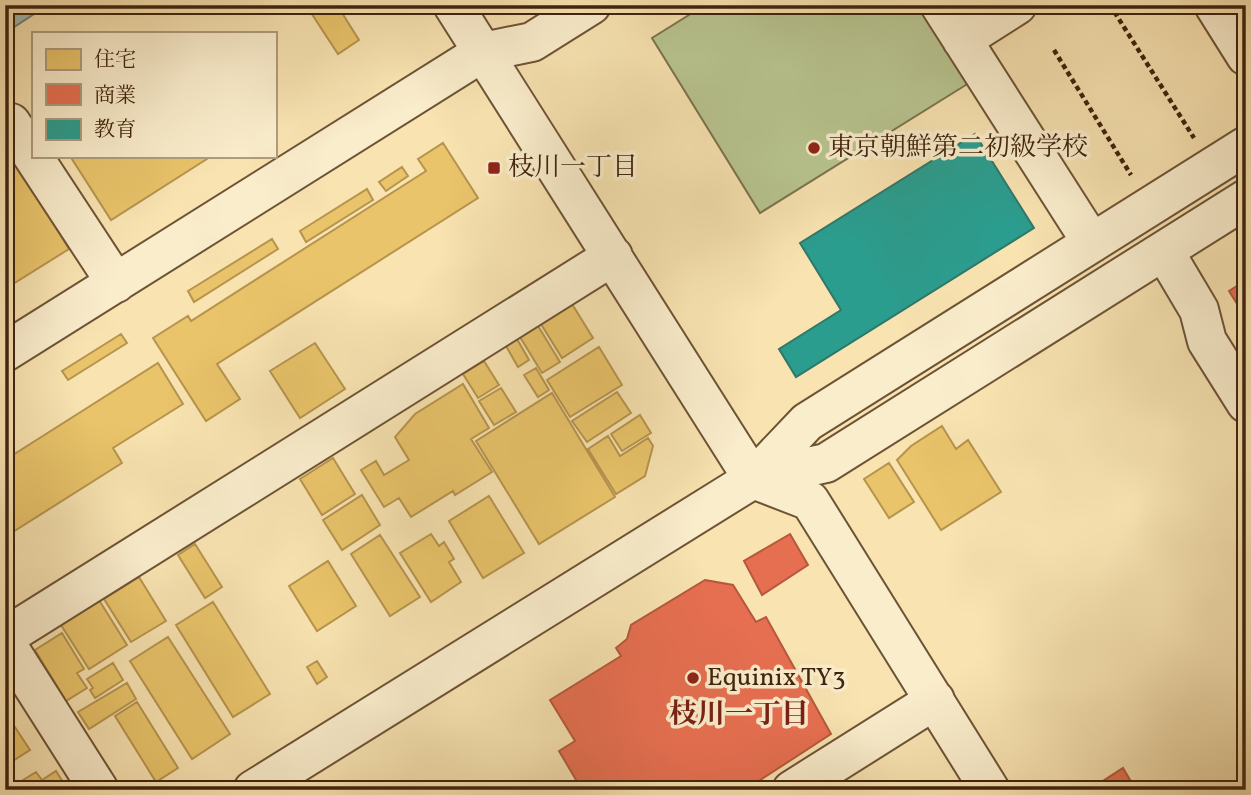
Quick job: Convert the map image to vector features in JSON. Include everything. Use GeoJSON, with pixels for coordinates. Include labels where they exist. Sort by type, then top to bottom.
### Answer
{"type":"FeatureCollection","features":[{"type":"Feature","properties":{"kind":"street"},"geometry":{"type":"LineString","coordinates":[[453,5],[753,479],[810,501],[990,790]]}},
{"type":"Feature","properties":{"kind":"street"},"geometry":{"type":"LineString","coordinates":[[5,352],[483,52],[532,42],[591,5]]}},
{"type":"Feature","properties":{"kind":"street"},"geometry":{"type":"LineString","coordinates":[[940,5],[1092,243]]}},
{"type":"Feature","properties":{"kind":"street"},"geometry":{"type":"LineString","coordinates":[[962,40],[1017,5]]}},
{"type":"Feature","properties":{"kind":"street"},"geometry":{"type":"LineString","coordinates":[[1214,5],[1246,56]]}},
{"type":"Feature","properties":{"kind":"street"},"geometry":{"type":"LineString","coordinates":[[5,127],[11,123],[32,155]]}},
{"type":"Feature","properties":{"kind":"street"},"geometry":{"type":"LineString","coordinates":[[253,790],[753,479],[807,422],[1228,157],[1246,191]]}},
{"type":"Feature","properties":{"kind":"street"},"geometry":{"type":"LineString","coordinates":[[34,158],[116,282]]}},
{"type":"Feature","properties":{"kind":"street"},"geometry":{"type":"LineString","coordinates":[[753,479],[826,463],[1246,200]]}},
{"type":"Feature","properties":{"kind":"street"},"geometry":{"type":"LineString","coordinates":[[1164,251],[1199,310],[1207,341],[1246,403]]}},
{"type":"Feature","properties":{"kind":"street"},"geometry":{"type":"LineString","coordinates":[[99,790],[5,640],[613,256]]}},
{"type":"Feature","properties":{"kind":"street"},"geometry":{"type":"LineString","coordinates":[[792,790],[935,700]]}},
{"type":"Feature","properties":{"kind":"path"},"geometry":{"type":"LineString","coordinates":[[1110,5],[1228,157]]}},
{"type":"Feature","properties":{"kind":"path"},"geometry":{"type":"LineString","coordinates":[[1054,50],[1150,206]]}},
{"type":"Feature","properties":{"kind":"green space"},"geometry":{"type":"Polygon","coordinates":[[[705,5],[921,5],[969,83],[760,213],[652,38],[705,5]]]}},
{"type":"Feature","properties":{"kind":"water"},"geometry":{"type":"Polygon","coordinates":[[[5,5],[48,5],[5,33],[5,5]]]}},
{"type":"Feature","properties":{"kind":"building: 住宅"},"geometry":{"type":"Polygon","coordinates":[[[306,5],[337,5],[359,40],[338,54],[306,5]]]}},
{"type":"Feature","properties":{"kind":"building: 住宅"},"geometry":{"type":"Polygon","coordinates":[[[443,143],[478,198],[217,364],[240,399],[206,421],[153,338],[188,316],[191,321],[426,171],[418,159],[443,143]]]}},
{"type":"Feature","properties":{"kind":"building: 住宅"},"geometry":{"type":"Polygon","coordinates":[[[71,158],[208,158],[111,220],[71,158]]]}},
{"type":"Feature","properties":{"kind":"building: 住宅"},"geometry":{"type":"Polygon","coordinates":[[[16,163],[69,249],[5,289],[5,170],[16,163]]]}},
{"type":"Feature","properties":{"kind":"building: 住宅"},"geometry":{"type":"Polygon","coordinates":[[[402,167],[408,176],[386,191],[379,182],[402,167]]]}},
{"type":"Feature","properties":{"kind":"building: 住宅"},"geometry":{"type":"Polygon","coordinates":[[[367,189],[373,200],[306,242],[300,231],[367,189]]]}},
{"type":"Feature","properties":{"kind":"building: 住宅"},"geometry":{"type":"Polygon","coordinates":[[[272,239],[278,249],[194,302],[188,291],[272,239]]]}},
{"type":"Feature","properties":{"kind":"building: 住宅"},"geometry":{"type":"Polygon","coordinates":[[[572,304],[593,338],[562,358],[541,324],[572,304]]]}},
{"type":"Feature","properties":{"kind":"building: 住宅"},"geometry":{"type":"Polygon","coordinates":[[[538,326],[560,362],[542,373],[520,337],[538,326]]]}},
{"type":"Feature","properties":{"kind":"building: 住宅"},"geometry":{"type":"Polygon","coordinates":[[[121,334],[127,343],[68,380],[62,371],[121,334]]]}},
{"type":"Feature","properties":{"kind":"building: 住宅"},"geometry":{"type":"Polygon","coordinates":[[[517,339],[529,360],[518,367],[506,346],[517,339]]]}},
{"type":"Feature","properties":{"kind":"building: 住宅"},"geometry":{"type":"Polygon","coordinates":[[[315,343],[345,389],[300,418],[270,371],[315,343]]]}},
{"type":"Feature","properties":{"kind":"building: 住宅"},"geometry":{"type":"Polygon","coordinates":[[[599,347],[622,385],[570,417],[547,380],[599,347]]]}},
{"type":"Feature","properties":{"kind":"building: 住宅"},"geometry":{"type":"Polygon","coordinates":[[[484,361],[499,385],[478,398],[463,374],[484,361]]]}},
{"type":"Feature","properties":{"kind":"building: 住宅"},"geometry":{"type":"Polygon","coordinates":[[[158,363],[183,404],[113,448],[122,463],[5,537],[5,460],[158,363]]]}},
{"type":"Feature","properties":{"kind":"building: 住宅"},"geometry":{"type":"Polygon","coordinates":[[[536,368],[549,390],[538,397],[524,375],[536,368]]]}},
{"type":"Feature","properties":{"kind":"building: 住宅"},"geometry":{"type":"Polygon","coordinates":[[[463,384],[489,428],[471,439],[492,472],[455,495],[453,491],[411,517],[399,498],[384,507],[361,470],[376,461],[384,475],[409,460],[395,437],[415,414],[463,384]]]}},
{"type":"Feature","properties":{"kind":"building: 住宅"},"geometry":{"type":"Polygon","coordinates":[[[501,388],[516,412],[494,425],[479,401],[501,388]]]}},
{"type":"Feature","properties":{"kind":"building: 住宅"},"geometry":{"type":"Polygon","coordinates":[[[617,392],[631,413],[587,442],[572,421],[617,392]]]}},
{"type":"Feature","properties":{"kind":"building: 住宅"},"geometry":{"type":"Polygon","coordinates":[[[552,393],[615,497],[539,544],[476,441],[552,393]]]}},
{"type":"Feature","properties":{"kind":"building: 住宅"},"geometry":{"type":"Polygon","coordinates":[[[640,415],[651,433],[622,451],[611,434],[640,415]]]}},
{"type":"Feature","properties":{"kind":"building: 住宅"},"geometry":{"type":"Polygon","coordinates":[[[942,426],[956,449],[968,440],[1001,492],[941,530],[897,460],[911,446],[942,426]]]}},
{"type":"Feature","properties":{"kind":"building: 住宅"},"geometry":{"type":"Polygon","coordinates":[[[608,436],[620,456],[648,438],[653,446],[645,476],[616,494],[588,449],[608,436]]]}},
{"type":"Feature","properties":{"kind":"building: 住宅"},"geometry":{"type":"Polygon","coordinates":[[[333,458],[355,494],[322,515],[300,479],[333,458]]]}},
{"type":"Feature","properties":{"kind":"building: 住宅"},"geometry":{"type":"Polygon","coordinates":[[[889,463],[914,502],[889,518],[864,479],[889,463]]]}},
{"type":"Feature","properties":{"kind":"building: 住宅"},"geometry":{"type":"Polygon","coordinates":[[[362,495],[380,525],[342,550],[323,520],[362,495]]]}},
{"type":"Feature","properties":{"kind":"building: 住宅"},"geometry":{"type":"Polygon","coordinates":[[[489,496],[524,553],[483,578],[449,521],[489,496]]]}},
{"type":"Feature","properties":{"kind":"building: 住宅"},"geometry":{"type":"Polygon","coordinates":[[[431,534],[439,546],[444,542],[454,559],[449,562],[461,582],[431,602],[400,553],[431,534]]]}},
{"type":"Feature","properties":{"kind":"building: 住宅"},"geometry":{"type":"Polygon","coordinates":[[[380,535],[420,597],[390,616],[351,554],[380,535]]]}},
{"type":"Feature","properties":{"kind":"building: 住宅"},"geometry":{"type":"Polygon","coordinates":[[[195,544],[222,587],[205,598],[178,555],[195,544]]]}},
{"type":"Feature","properties":{"kind":"building: 住宅"},"geometry":{"type":"Polygon","coordinates":[[[328,561],[356,606],[317,631],[289,586],[328,561]]]}},
{"type":"Feature","properties":{"kind":"building: 住宅"},"geometry":{"type":"Polygon","coordinates":[[[139,577],[166,621],[131,642],[104,599],[139,577]]]}},
{"type":"Feature","properties":{"kind":"building: 住宅"},"geometry":{"type":"Polygon","coordinates":[[[99,600],[127,645],[89,669],[61,625],[99,600]]]}},
{"type":"Feature","properties":{"kind":"building: 住宅"},"geometry":{"type":"Polygon","coordinates":[[[213,602],[270,694],[233,717],[176,625],[213,602]]]}},
{"type":"Feature","properties":{"kind":"building: 住宅"},"geometry":{"type":"Polygon","coordinates":[[[62,633],[84,669],[77,673],[87,688],[66,701],[35,650],[62,633]]]}},
{"type":"Feature","properties":{"kind":"building: 住宅"},"geometry":{"type":"Polygon","coordinates":[[[168,637],[230,734],[192,759],[130,661],[168,637]]]}},
{"type":"Feature","properties":{"kind":"building: 住宅"},"geometry":{"type":"Polygon","coordinates":[[[317,661],[327,677],[317,684],[307,667],[317,661]]]}},
{"type":"Feature","properties":{"kind":"building: 住宅"},"geometry":{"type":"Polygon","coordinates":[[[113,663],[123,680],[95,698],[87,679],[113,663]]]}},
{"type":"Feature","properties":{"kind":"building: 住宅"},"geometry":{"type":"Polygon","coordinates":[[[127,683],[136,699],[89,729],[78,712],[127,683]]]}},
{"type":"Feature","properties":{"kind":"building: 住宅"},"geometry":{"type":"Polygon","coordinates":[[[137,702],[178,768],[156,782],[115,716],[137,702]]]}},
{"type":"Feature","properties":{"kind":"building: 住宅"},"geometry":{"type":"Polygon","coordinates":[[[5,712],[30,750],[5,766],[5,712]]]}},
{"type":"Feature","properties":{"kind":"building: 住宅"},"geometry":{"type":"Polygon","coordinates":[[[56,771],[68,790],[7,790],[36,772],[42,780],[56,771]]]}},
{"type":"Feature","properties":{"kind":"building: 商業"},"geometry":{"type":"Polygon","coordinates":[[[1246,280],[1246,318],[1229,291],[1246,280]]]}},
{"type":"Feature","properties":{"kind":"building: 商業"},"geometry":{"type":"Polygon","coordinates":[[[790,534],[808,565],[762,595],[744,561],[790,534]]]}},
{"type":"Feature","properties":{"kind":"building: 商業","name":"Equinix TY3"},"geometry":{"type":"Polygon","coordinates":[[[705,580],[733,585],[756,622],[766,617],[831,734],[745,790],[582,790],[559,751],[575,741],[550,700],[621,656],[616,648],[627,639],[631,625],[705,580]]]}},
{"type":"Feature","properties":{"kind":"building: 商業"},"geometry":{"type":"Polygon","coordinates":[[[1123,768],[1136,790],[1089,790],[1123,768]]]}},
{"type":"Feature","properties":{"kind":"building: 教育"},"geometry":{"type":"Polygon","coordinates":[[[975,134],[1034,228],[796,377],[779,349],[841,310],[800,243],[975,134]]]}},
{"type":"Feature","properties":{"kind":"place","name":"東京朝鮮第二初級学校"},"geometry":{"type":"Point","coordinates":[814,148]}},
{"type":"Feature","properties":{"kind":"place","name":"枝川一丁目"},"geometry":{"type":"Point","coordinates":[494,168]}},
{"type":"Feature","properties":{"kind":"place","name":"Equinix TY3"},"geometry":{"type":"Point","coordinates":[693,678]}},
{"type":"Feature","properties":{"kind":"district","name":"枝川一丁目"},"geometry":{"type":"Point","coordinates":[739,715]}}]}
